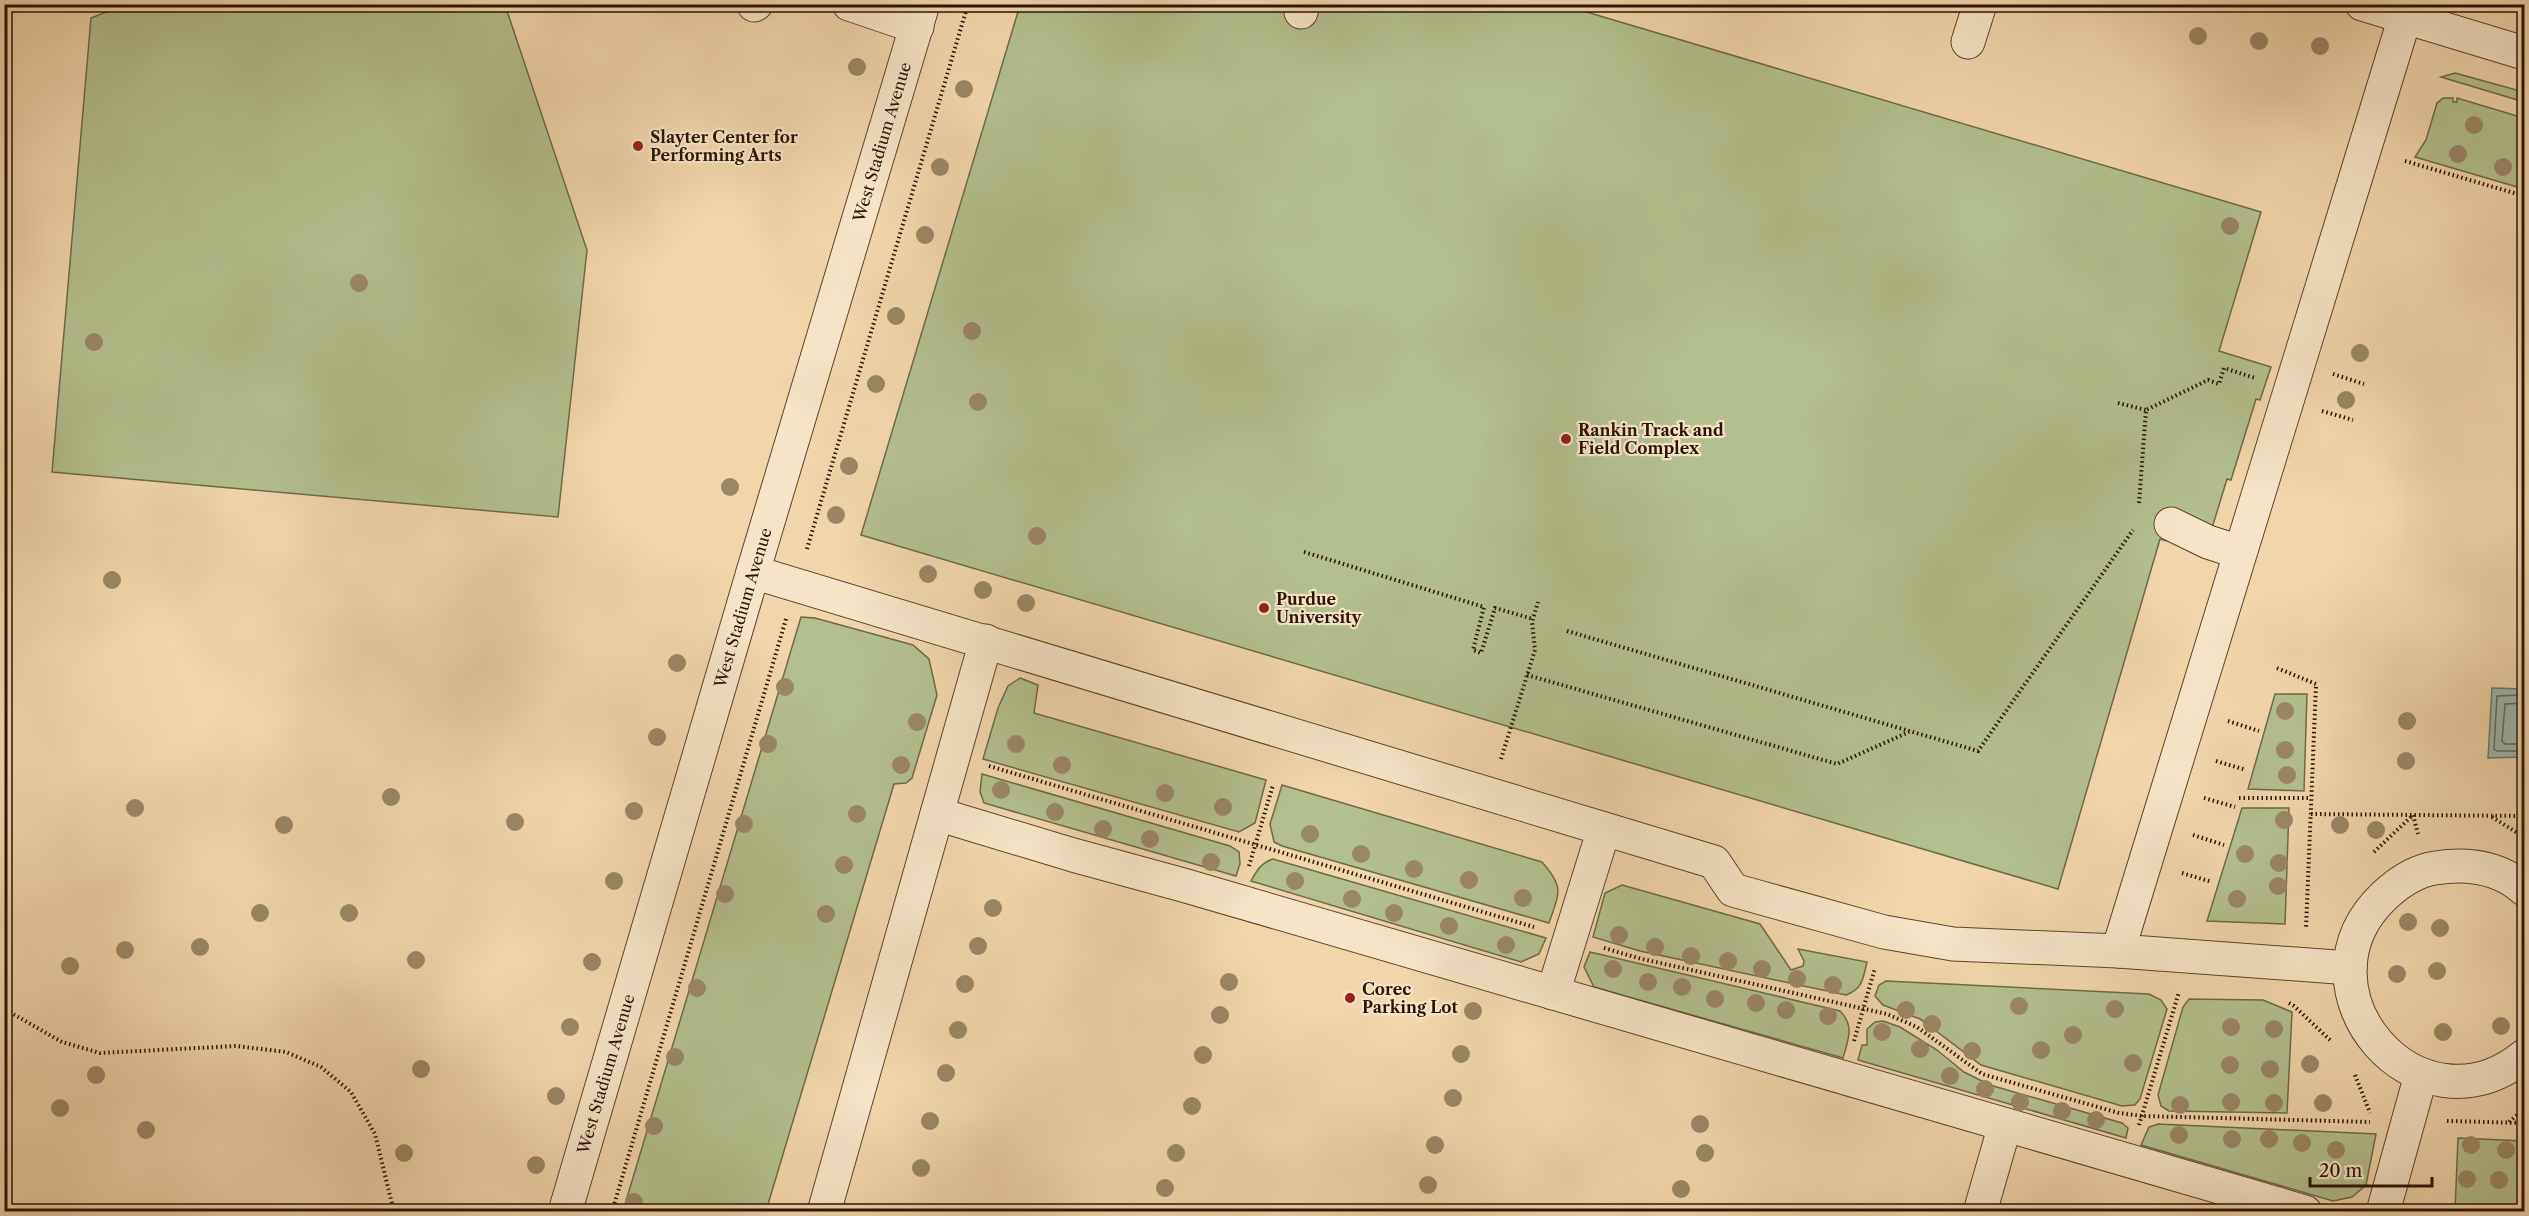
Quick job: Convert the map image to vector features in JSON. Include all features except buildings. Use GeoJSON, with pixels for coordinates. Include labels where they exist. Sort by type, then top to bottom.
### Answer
{"type":"FeatureCollection","features":[{"type":"Feature","properties":{"kind":"street"},"geometry":{"type":"LineString","coordinates":[[849,4],[920,16]]}},
{"type":"Feature","properties":{"kind":"street"},"geometry":{"type":"LineString","coordinates":[[1968,42],[1980,4]]}},
{"type":"Feature","properties":{"kind":"street"},"geometry":{"type":"LineString","coordinates":[[2362,4],[2524,52]]}},
{"type":"Feature","properties":{"kind":"street","name":"West Stadium Avenue"},"geometry":{"type":"LineString","coordinates":[[566,1212],[753,572],[920,16]]}},
{"type":"Feature","properties":{"kind":"street"},"geometry":{"type":"LineString","coordinates":[[2118,951],[2405,17]]}},
{"type":"Feature","properties":{"kind":"street"},"geometry":{"type":"LineString","coordinates":[[2171,524],[2208,542],[2239,552]]}},
{"type":"Feature","properties":{"kind":"street"},"geometry":{"type":"LineString","coordinates":[[753,572],[1714,862],[1733,890],[1884,932],[1953,944],[2118,951],[2350,968]]}},
{"type":"Feature","properties":{"kind":"street"},"geometry":{"type":"LineString","coordinates":[[824,1212],[986,641]]}},
{"type":"Feature","properties":{"kind":"street"},"geometry":{"type":"LineString","coordinates":[[937,814],[2305,1212]]}},
{"type":"Feature","properties":{"kind":"street"},"geometry":{"type":"LineString","coordinates":[[1553,993],[1604,829]]}},
{"type":"Feature","properties":{"kind":"street"},"geometry":{"type":"LineString","coordinates":[[2524,889],[2515,881],[2487,868],[2456,865],[2426,869],[2396,884],[2373,907],[2356,935],[2350,968],[2354,1001],[2368,1033],[2391,1058],[2421,1075],[2452,1081],[2483,1078],[2512,1066],[2524,1056]]}},
{"type":"Feature","properties":{"kind":"street"},"geometry":{"type":"LineString","coordinates":[[2383,1212],[2421,1075]]}},
{"type":"Feature","properties":{"kind":"street"},"geometry":{"type":"LineString","coordinates":[[1980,1212],[2005,1125]]}},
{"type":"Feature","properties":{"kind":"path"},"geometry":{"type":"LineString","coordinates":[[2405,161],[2524,196]]}},
{"type":"Feature","properties":{"kind":"path"},"geometry":{"type":"LineString","coordinates":[[2118,403],[2146,410],[2208,380],[2219,384],[2224,368],[2263,380]]}},
{"type":"Feature","properties":{"kind":"path"},"geometry":{"type":"LineString","coordinates":[[2327,372],[2364,384]]}},
{"type":"Feature","properties":{"kind":"path"},"geometry":{"type":"LineString","coordinates":[[2315,409],[2354,420]]}},
{"type":"Feature","properties":{"kind":"path"},"geometry":{"type":"LineString","coordinates":[[2138,513],[2146,410]]}},
{"type":"Feature","properties":{"kind":"path"},"geometry":{"type":"LineString","coordinates":[[1567,632],[1978,751],[2137,525]]}},
{"type":"Feature","properties":{"kind":"path"},"geometry":{"type":"LineString","coordinates":[[1304,552],[1484,607],[1473,650],[1481,653],[1495,608],[1533,619]]}},
{"type":"Feature","properties":{"kind":"path"},"geometry":{"type":"LineString","coordinates":[[1510,727],[1535,650],[1533,619],[1538,602]]}},
{"type":"Feature","properties":{"kind":"path"},"geometry":{"type":"LineString","coordinates":[[2277,668],[2316,684],[2306,930],[2297,931]]}},
{"type":"Feature","properties":{"kind":"path"},"geometry":{"type":"LineString","coordinates":[[1527,675],[1837,764],[1909,732]]}},
{"type":"Feature","properties":{"kind":"path"},"geometry":{"type":"LineString","coordinates":[[954,756],[1545,930]]}},
{"type":"Feature","properties":{"kind":"path"},"geometry":{"type":"LineString","coordinates":[[1239,902],[1273,785]]}},
{"type":"Feature","properties":{"kind":"path"},"geometry":{"type":"LineString","coordinates":[[2239,798],[2311,798]]}},
{"type":"Feature","properties":{"kind":"path"},"geometry":{"type":"LineString","coordinates":[[2311,814],[2524,816]]}},
{"type":"Feature","properties":{"kind":"path"},"geometry":{"type":"LineString","coordinates":[[2413,815],[2420,842]]}},
{"type":"Feature","properties":{"kind":"path"},"geometry":{"type":"LineString","coordinates":[[2491,816],[2524,837]]}},
{"type":"Feature","properties":{"kind":"path"},"geometry":{"type":"LineString","coordinates":[[1843,1077],[1884,932]]}},
{"type":"Feature","properties":{"kind":"path"},"geometry":{"type":"LineString","coordinates":[[1595,945],[1638,958],[1887,1014],[1917,1027],[1982,1074],[2119,1113],[2142,1116],[2373,1122],[2356,1077],[2350,1068]]}},
{"type":"Feature","properties":{"kind":"path"},"geometry":{"type":"LineString","coordinates":[[1874,969],[1886,970]]}},
{"type":"Feature","properties":{"kind":"path"},"geometry":{"type":"LineString","coordinates":[[2128,1160],[2181,988],[2169,987]]}},
{"type":"Feature","properties":{"kind":"path"},"geometry":{"type":"LineString","coordinates":[[2285,1002],[2294,1006],[2336,1049]]}},
{"type":"Feature","properties":{"kind":"path"},"geometry":{"type":"LineString","coordinates":[[4,1005],[13,1014],[62,1042],[100,1053],[236,1046],[286,1052],[321,1067],[351,1092],[375,1134],[394,1212]]}},
{"type":"Feature","properties":{"kind":"path"},"geometry":{"type":"LineString","coordinates":[[2508,1122],[2524,1109]]}},
{"type":"Feature","properties":{"kind":"path"},"geometry":{"type":"LineString","coordinates":[[2446,1121],[2524,1123]]}},
{"type":"Feature","properties":{"kind":"green space"},"geometry":{"type":"Polygon","coordinates":[[[126,4],[505,5],[587,250],[558,517],[52,472],[91,18],[126,4]]]}},
{"type":"Feature","properties":{"kind":"green space","name":"Rankin Track and Field Complex"},"geometry":{"type":"Polygon","coordinates":[[[1020,5],[1563,5],[2261,212],[2219,351],[2271,367],[2260,400],[2256,399],[2231,480],[2227,479],[2205,551],[2160,539],[2058,889],[861,535],[1020,5]]]}},
{"type":"Feature","properties":{"kind":"green space"},"geometry":{"type":"Polygon","coordinates":[[[2455,73],[2524,92],[2524,102],[2441,77],[2455,73]]]}},
{"type":"Feature","properties":{"kind":"green space"},"geometry":{"type":"Polygon","coordinates":[[[2443,98],[2453,98],[2453,102],[2457,102],[2457,98],[2524,118],[2524,189],[2415,157],[2426,140],[2437,103],[2443,98]]]}},
{"type":"Feature","properties":{"kind":"green space"},"geometry":{"type":"Polygon","coordinates":[[[801,617],[815,618],[913,645],[929,659],[937,695],[912,778],[906,783],[894,784],[766,1211],[623,1211],[801,617]]]}},
{"type":"Feature","properties":{"kind":"green space"},"geometry":{"type":"Polygon","coordinates":[[[1020,678],[1038,685],[1034,713],[1266,780],[1255,823],[1239,832],[983,759],[998,708],[1008,686],[1020,678]]]}},
{"type":"Feature","properties":{"kind":"green space"},"geometry":{"type":"Polygon","coordinates":[[[2275,694],[2307,694],[2304,791],[2248,789],[2275,694]]]}},
{"type":"Feature","properties":{"kind":"green space"},"geometry":{"type":"Polygon","coordinates":[[[982,774],[1230,846],[1239,852],[1240,864],[1236,876],[984,803],[980,792],[982,774]]]}},
{"type":"Feature","properties":{"kind":"green space"},"geometry":{"type":"Polygon","coordinates":[[[1282,785],[1542,862],[1554,878],[1558,891],[1549,923],[1274,842],[1270,824],[1282,785]]]}},
{"type":"Feature","properties":{"kind":"green space"},"geometry":{"type":"Polygon","coordinates":[[[2242,808],[2289,808],[2285,924],[2207,921],[2242,808]]]}},
{"type":"Feature","properties":{"kind":"green space"},"geometry":{"type":"Polygon","coordinates":[[[1273,859],[1546,938],[1539,954],[1521,962],[1251,881],[1260,867],[1273,859]]]}},
{"type":"Feature","properties":{"kind":"green space"},"geometry":{"type":"Polygon","coordinates":[[[1622,885],[1760,924],[1791,970],[1803,966],[1804,961],[1798,949],[1867,962],[1861,982],[1856,990],[1846,995],[1640,951],[1593,937],[1605,893],[1622,885]]]}},
{"type":"Feature","properties":{"kind":"green space"},"geometry":{"type":"Polygon","coordinates":[[[1590,952],[1840,1011],[1848,1022],[1849,1028],[1843,1058],[1594,987],[1584,967],[1590,952]]]}},
{"type":"Feature","properties":{"kind":"green space"},"geometry":{"type":"Polygon","coordinates":[[[1886,981],[2149,994],[2161,1000],[2167,1009],[2140,1099],[2135,1105],[2122,1106],[1981,1065],[1920,1019],[1883,1005],[1875,996],[1879,985],[1886,981]]]}},
{"type":"Feature","properties":{"kind":"green space"},"geometry":{"type":"Polygon","coordinates":[[[2189,999],[2263,1000],[2292,1012],[2287,1113],[2169,1111],[2161,1106],[2158,1095],[2183,1007],[2189,999]]]}},
{"type":"Feature","properties":{"kind":"green space"},"geometry":{"type":"Polygon","coordinates":[[[1883,1021],[1900,1027],[1937,1050],[1964,1072],[1990,1085],[2122,1123],[2128,1128],[2126,1138],[1858,1060],[1862,1045],[1867,1045],[1867,1029],[1875,1022],[1883,1021]]]}},
{"type":"Feature","properties":{"kind":"green space"},"geometry":{"type":"Polygon","coordinates":[[[2158,1124],[2376,1134],[2366,1185],[2352,1197],[2333,1201],[2141,1145],[2149,1127],[2158,1124]]]}},
{"type":"Feature","properties":{"kind":"green space"},"geometry":{"type":"Polygon","coordinates":[[[2458,1138],[2524,1141],[2524,1211],[2455,1211],[2458,1138]]]}},
{"type":"Feature","properties":{"kind":"water"},"geometry":{"type":"Polygon","coordinates":[[[2492,688],[2524,689],[2524,757],[2488,758],[2492,688]]]}},
{"type":"Feature","properties":{"kind":"place","name":"Slayter Center for Performing Arts"},"geometry":{"type":"Point","coordinates":[638,146]}},
{"type":"Feature","properties":{"kind":"place","name":"Rankin Track and Field Complex"},"geometry":{"type":"Point","coordinates":[1566,439]}},
{"type":"Feature","properties":{"kind":"place","name":"Purdue University"},"geometry":{"type":"Point","coordinates":[1264,608]}},
{"type":"Feature","properties":{"kind":"place","name":"Corec Parking Lot"},"geometry":{"type":"Point","coordinates":[1350,998]}}]}
